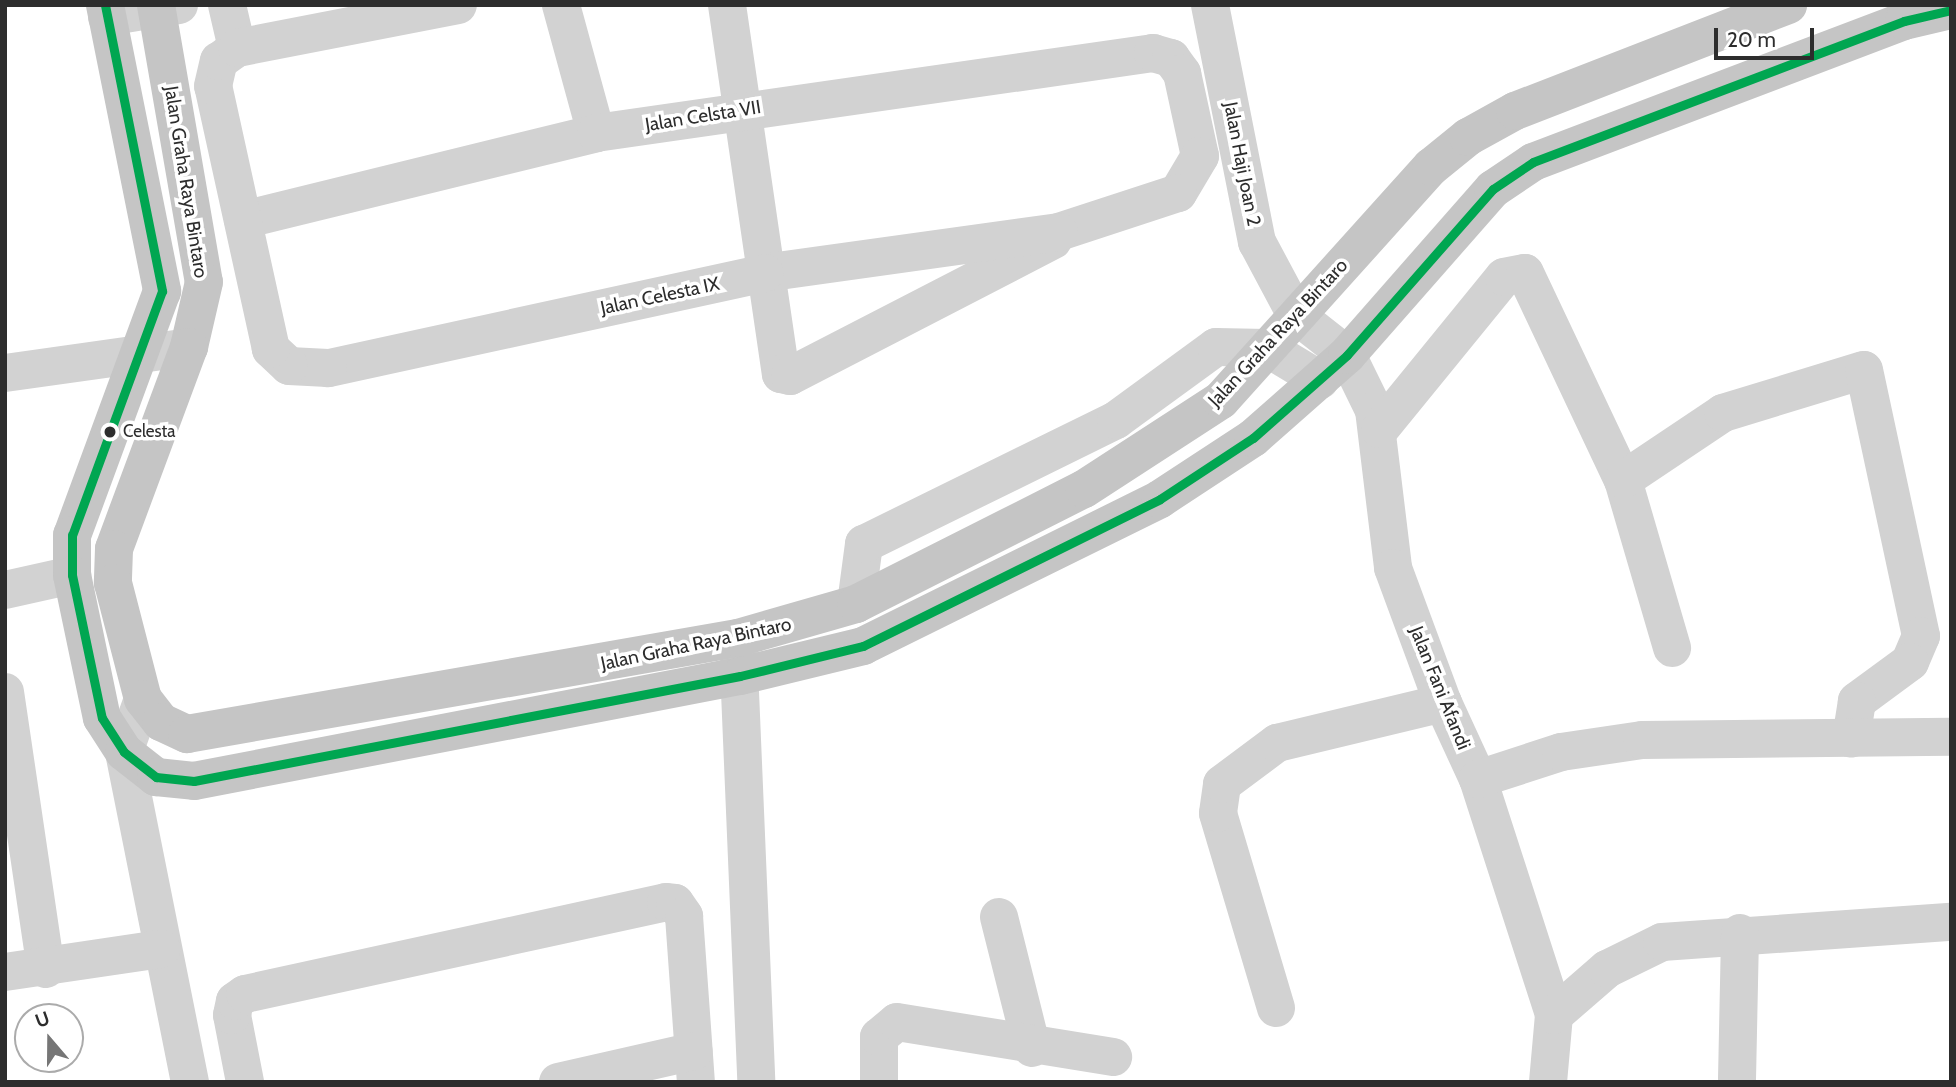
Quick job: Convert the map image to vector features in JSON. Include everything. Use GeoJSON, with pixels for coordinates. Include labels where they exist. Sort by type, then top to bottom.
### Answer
{"type":"FeatureCollection","features":[{"type":"Feature","properties":{"kind":"main road","name":"Jalan Graha Raya Bintaro"},"geometry":{"type":"LineString","coordinates":[[164,6],[204,282],[189,347],[114,549],[113,583],[143,699],[161,722],[187,734],[214,734],[738,638],[856,604],[1147,453],[1221,400],[1431,167],[1468,137],[1528,106],[1787,5]]}},
{"type":"Feature","properties":{"kind":"main road","name":"Jalan Graha Raya Bintaro"},"geometry":{"type":"LineString","coordinates":[[106,11],[162,291],[142,354],[72,535],[72,575],[102,718],[124,752],[156,777],[194,781],[740,676],[863,646],[1061,550],[1206,468],[1253,438],[1333,368],[1493,189],[1533,162],[1904,21],[1951,10]]}},
{"type":"Feature","properties":{"kind":"street"},"geometry":{"type":"LineString","coordinates":[[227,5],[237,48]]}},
{"type":"Feature","properties":{"kind":"street"},"geometry":{"type":"LineString","coordinates":[[243,220],[213,86],[219,61],[237,48],[324,20],[458,5]]}},
{"type":"Feature","properties":{"kind":"street"},"geometry":{"type":"LineString","coordinates":[[561,5],[596,133]]}},
{"type":"Feature","properties":{"kind":"street"},"geometry":{"type":"LineString","coordinates":[[727,5],[765,274]]}},
{"type":"Feature","properties":{"kind":"street","name":"Jalan Haji Joan 2"},"geometry":{"type":"LineString","coordinates":[[1210,5],[1257,242],[1296,315]]}},
{"type":"Feature","properties":{"kind":"street"},"geometry":{"type":"LineString","coordinates":[[106,11],[164,6]]}},
{"type":"Feature","properties":{"kind":"street","name":"Jalan Celsta VII"},"geometry":{"type":"LineString","coordinates":[[243,220],[596,133],[741,109],[1153,53],[1171,58],[1182,73],[1200,156],[1189,180]]}},
{"type":"Feature","properties":{"kind":"street","name":"Jalan Celesta IX"},"geometry":{"type":"LineString","coordinates":[[243,220],[271,349],[289,366],[328,368],[765,274],[1059,232],[1178,193],[1189,180]]}},
{"type":"Feature","properties":{"kind":"street","name":"Jalan Celesta IX"},"geometry":{"type":"LineString","coordinates":[[765,274],[781,374],[790,376],[1048,248],[1059,232]]}},
{"type":"Feature","properties":{"kind":"street"},"geometry":{"type":"LineString","coordinates":[[1380,429],[1504,277],[1525,273],[1623,480],[1672,649]]}},
{"type":"Feature","properties":{"kind":"street","name":"Jalan Fani Afandi"},"geometry":{"type":"LineString","coordinates":[[1296,315],[1380,429],[1393,568],[1443,703],[1478,779],[1554,1015],[1548,1082]]}},
{"type":"Feature","properties":{"kind":"street"},"geometry":{"type":"LineString","coordinates":[[5,373],[189,347]]}},
{"type":"Feature","properties":{"kind":"street"},"geometry":{"type":"LineString","coordinates":[[856,604],[864,544],[1116,419],[1216,347],[1267,348],[1333,368]]}},
{"type":"Feature","properties":{"kind":"street"},"geometry":{"type":"LineString","coordinates":[[1623,480],[1723,413],[1864,370],[1921,636],[1910,662],[1857,701],[1852,738]]}},
{"type":"Feature","properties":{"kind":"street"},"geometry":{"type":"LineString","coordinates":[[5,590],[72,575]]}},
{"type":"Feature","properties":{"kind":"street"},"geometry":{"type":"LineString","coordinates":[[738,638],[756,1082]]}},
{"type":"Feature","properties":{"kind":"street"},"geometry":{"type":"LineString","coordinates":[[5,692],[46,969]]}},
{"type":"Feature","properties":{"kind":"street"},"geometry":{"type":"LineString","coordinates":[[143,699],[124,752],[161,949],[190,1082]]}},
{"type":"Feature","properties":{"kind":"street"},"geometry":{"type":"LineString","coordinates":[[1276,1008],[1218,813],[1222,784],[1277,743],[1443,703]]}},
{"type":"Feature","properties":{"kind":"street"},"geometry":{"type":"LineString","coordinates":[[1478,779],[1561,752],[1642,740],[1951,737]]}},
{"type":"Feature","properties":{"kind":"street"},"geometry":{"type":"LineString","coordinates":[[246,1082],[232,1015],[235,1001],[245,994],[666,902],[675,903],[684,916],[695,1066],[558,1082]]}},
{"type":"Feature","properties":{"kind":"street"},"geometry":{"type":"LineString","coordinates":[[999,917],[1032,1048]]}},
{"type":"Feature","properties":{"kind":"street"},"geometry":{"type":"LineString","coordinates":[[1554,1015],[1607,969],[1662,942],[1740,933],[1951,922]]}},
{"type":"Feature","properties":{"kind":"street"},"geometry":{"type":"LineString","coordinates":[[1737,1079],[1740,933]]}},
{"type":"Feature","properties":{"kind":"street"},"geometry":{"type":"LineString","coordinates":[[5,972],[46,969],[161,949]]}},
{"type":"Feature","properties":{"kind":"street"},"geometry":{"type":"LineString","coordinates":[[879,1082],[879,1037],[897,1022],[1032,1048],[1113,1057]]}},
{"type":"Feature","properties":{"kind":"transit line"},"geometry":{"type":"LineString","coordinates":[[105,5],[162,291],[72,535],[72,575],[102,718],[124,752],[156,777],[194,781],[740,676],[863,646],[1160,499],[1253,438],[1347,355],[1493,189],[1533,162],[1904,21],[1951,10]]}},
{"type":"Feature","properties":{"kind":"place","name":"Celesta"},"geometry":{"type":"Point","coordinates":[110,432]}}]}
